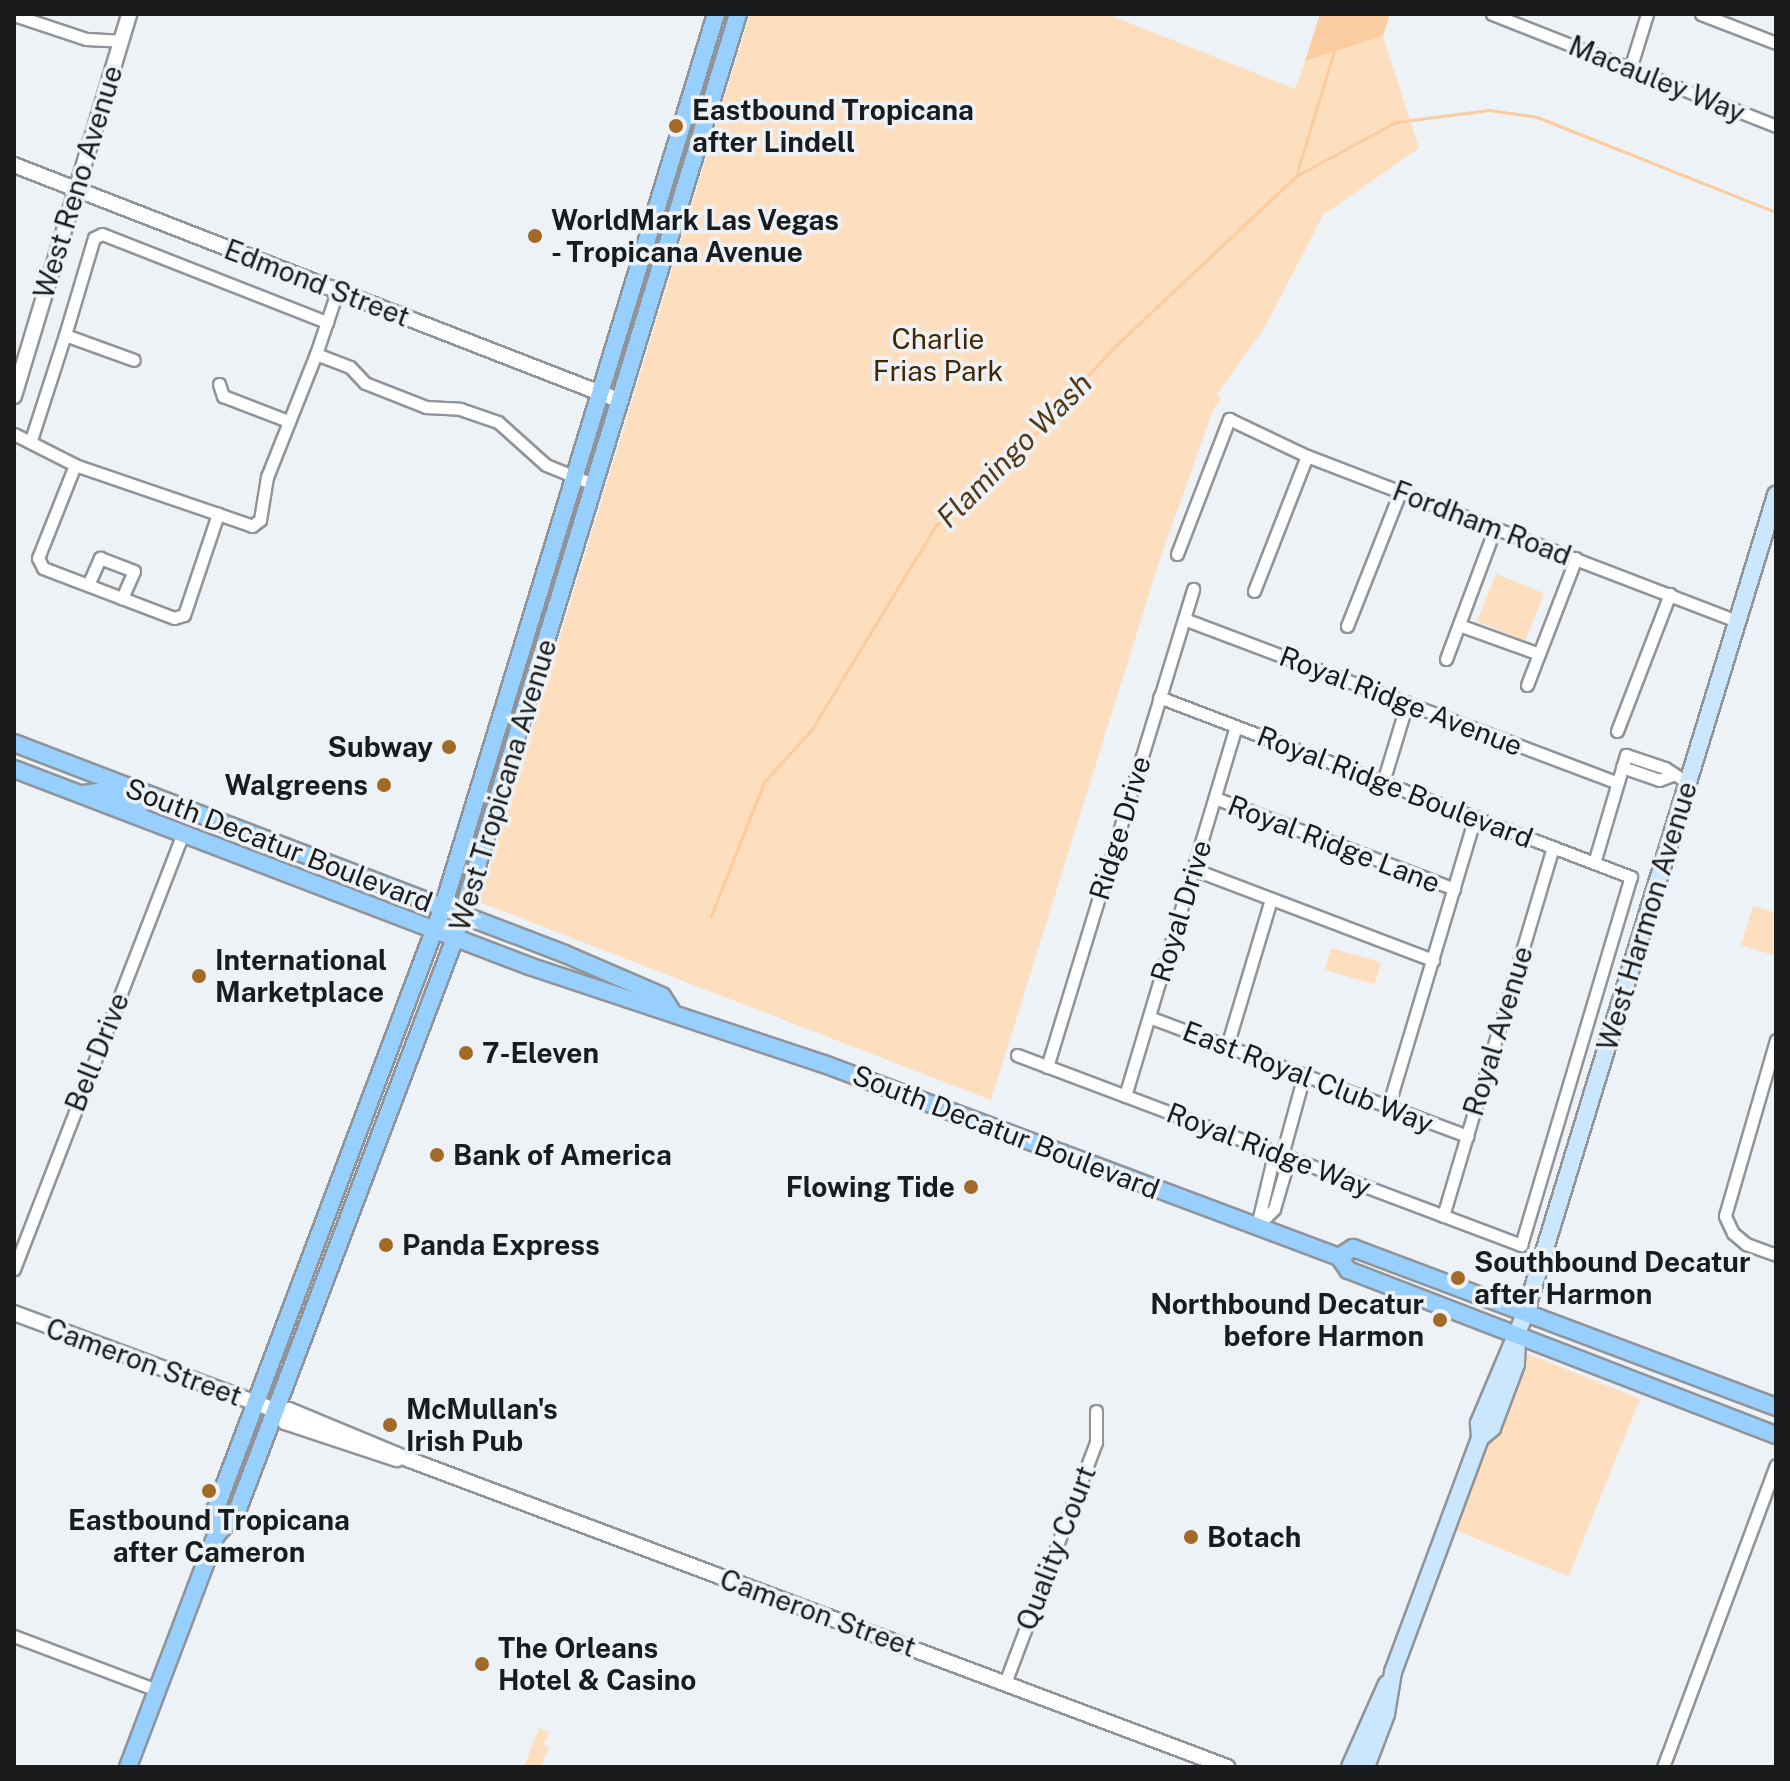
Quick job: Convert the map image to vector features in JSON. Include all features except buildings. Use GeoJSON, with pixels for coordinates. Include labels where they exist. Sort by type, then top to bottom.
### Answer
{"type":"FeatureCollection","features":[{"type":"Feature","properties":{"kind":"main road","name":"West Tropicana Avenue"},"geometry":{"type":"LineString","coordinates":[[128,1767],[216,1535],[216,1508],[443,907],[716,14]]}},
{"type":"Feature","properties":{"kind":"main road","name":"West Tropicana Avenue"},"geometry":{"type":"LineString","coordinates":[[216,1535],[236,1514],[463,915],[738,14]]}},
{"type":"Feature","properties":{"kind":"main road"},"geometry":{"type":"LineString","coordinates":[[701,61],[722,67]]}},
{"type":"Feature","properties":{"kind":"main road"},"geometry":{"type":"LineString","coordinates":[[645,247],[666,253]]}},
{"type":"Feature","properties":{"kind":"main road","name":"West Harmon Avenue"},"geometry":{"type":"LineString","coordinates":[[1350,1767],[1372,1709],[1393,1672],[1480,1438],[1479,1423],[1525,1314],[1776,495]]}},
{"type":"Feature","properties":{"kind":"main road"},"geometry":{"type":"LineString","coordinates":[[536,608],[556,615]]}},
{"type":"Feature","properties":{"kind":"main road","name":"South Decatur Boulevard"},"geometry":{"type":"LineString","coordinates":[[14,743],[463,915],[662,996],[671,1010]]}},
{"type":"Feature","properties":{"kind":"main road","name":"South Decatur Boulevard"},"geometry":{"type":"LineString","coordinates":[[14,769],[656,1012],[671,1010],[1257,1226],[1339,1257],[1348,1270],[1776,1435]]}},
{"type":"Feature","properties":{"kind":"main road"},"geometry":{"type":"LineString","coordinates":[[81,794],[103,791],[175,816],[192,812]]}},
{"type":"Feature","properties":{"kind":"main road"},"geometry":{"type":"LineString","coordinates":[[182,835],[198,826],[248,841],[266,840]]}},
{"type":"Feature","properties":{"kind":"main road"},"geometry":{"type":"LineString","coordinates":[[369,1165],[364,1150],[387,1087],[387,1060]]}},
{"type":"Feature","properties":{"kind":"main road","name":"South Decatur Boulevard"},"geometry":{"type":"LineString","coordinates":[[1339,1257],[1353,1248],[1776,1407]]}},
{"type":"Feature","properties":{"kind":"main road","name":"West Harmon Avenue"},"geometry":{"type":"LineString","coordinates":[[1366,1767],[1386,1714],[1393,1672]]}},
{"type":"Feature","properties":{"kind":"street","name":"West Reno Avenue"},"geometry":{"type":"LineString","coordinates":[[14,396],[129,14]]}},
{"type":"Feature","properties":{"kind":"street","name":"Macauley Way"},"geometry":{"type":"LineString","coordinates":[[1492,14],[1776,126]]}},
{"type":"Feature","properties":{"kind":"street"},"geometry":{"type":"LineString","coordinates":[[1630,69],[1647,14]]}},
{"type":"Feature","properties":{"kind":"street"},"geometry":{"type":"LineString","coordinates":[[1701,14],[1776,43]]}},
{"type":"Feature","properties":{"kind":"street"},"geometry":{"type":"LineString","coordinates":[[14,15],[86,39],[121,41]]}},
{"type":"Feature","properties":{"kind":"street","name":"Edmond Street"},"geometry":{"type":"LineString","coordinates":[[14,165],[621,401]]}},
{"type":"Feature","properties":{"kind":"street"},"geometry":{"type":"LineString","coordinates":[[31,440],[94,238],[102,234],[327,322]]}},
{"type":"Feature","properties":{"kind":"street"},"geometry":{"type":"LineString","coordinates":[[14,434],[31,440],[40,450],[75,465],[252,526],[260,520],[267,477],[337,292]]}},
{"type":"Feature","properties":{"kind":"street"},"geometry":{"type":"LineString","coordinates":[[65,335],[134,360]]}},
{"type":"Feature","properties":{"kind":"street"},"geometry":{"type":"LineString","coordinates":[[316,354],[350,367],[365,383],[426,407],[460,409],[498,422],[546,465],[595,485]]}},
{"type":"Feature","properties":{"kind":"street"},"geometry":{"type":"LineString","coordinates":[[219,384],[223,396],[288,421]]}},
{"type":"Feature","properties":{"kind":"street","name":"Fordham Road"},"geometry":{"type":"LineString","coordinates":[[1177,554],[1229,419],[1307,456],[1736,621]]}},
{"type":"Feature","properties":{"kind":"street"},"geometry":{"type":"LineString","coordinates":[[1254,591],[1307,456]]}},
{"type":"Feature","properties":{"kind":"street"},"geometry":{"type":"LineString","coordinates":[[75,465],[38,558],[43,568],[174,618],[184,615],[218,514]]}},
{"type":"Feature","properties":{"kind":"street"},"geometry":{"type":"LineString","coordinates":[[1347,626],[1400,492]]}},
{"type":"Feature","properties":{"kind":"street"},"geometry":{"type":"LineString","coordinates":[[1446,659],[1495,528]]}},
{"type":"Feature","properties":{"kind":"street"},"geometry":{"type":"LineString","coordinates":[[88,585],[100,558],[134,571],[122,598]]}},
{"type":"Feature","properties":{"kind":"street"},"geometry":{"type":"LineString","coordinates":[[1527,685],[1576,558]]}},
{"type":"Feature","properties":{"kind":"street","name":"Ridge Drive"},"geometry":{"type":"LineString","coordinates":[[1047,1067],[1193,589]]}},
{"type":"Feature","properties":{"kind":"street"},"geometry":{"type":"LineString","coordinates":[[1617,731],[1670,594]]}},
{"type":"Feature","properties":{"kind":"street","name":"Royal Ridge Avenue"},"geometry":{"type":"LineString","coordinates":[[1184,619],[1617,783]]}},
{"type":"Feature","properties":{"kind":"street"},"geometry":{"type":"LineString","coordinates":[[1459,625],[1539,654]]}},
{"type":"Feature","properties":{"kind":"street","name":"Royal Ridge Boulevard"},"geometry":{"type":"LineString","coordinates":[[1159,697],[1631,877],[1521,1245]]}},
{"type":"Feature","properties":{"kind":"street"},"geometry":{"type":"LineString","coordinates":[[1383,782],[1407,703]]}},
{"type":"Feature","properties":{"kind":"street","name":"Royal Drive"},"geometry":{"type":"LineString","coordinates":[[1125,1096],[1236,726]]}},
{"type":"Feature","properties":{"kind":"street"},"geometry":{"type":"LineString","coordinates":[[1594,863],[1624,761],[1659,780],[1670,776],[1688,783]]}},
{"type":"Feature","properties":{"kind":"street","name":"Royal Ridge Lane"},"geometry":{"type":"LineString","coordinates":[[1215,798],[1454,889]]}},
{"type":"Feature","properties":{"kind":"street"},"geometry":{"type":"LineString","coordinates":[[1388,1107],[1475,817]]}},
{"type":"Feature","properties":{"kind":"street","name":"Bell Drive"},"geometry":{"type":"LineString","coordinates":[[14,1269],[182,835]]}},
{"type":"Feature","properties":{"kind":"street","name":"Royal Avenue"},"geometry":{"type":"LineString","coordinates":[[1443,1216],[1553,847]]}},
{"type":"Feature","properties":{"kind":"street"},"geometry":{"type":"LineString","coordinates":[[1193,869],[1433,960]]}},
{"type":"Feature","properties":{"kind":"street"},"geometry":{"type":"LineString","coordinates":[[1227,1046],[1271,899]]}},
{"type":"Feature","properties":{"kind":"street","name":"East Royal Club Way"},"geometry":{"type":"LineString","coordinates":[[1149,1017],[1467,1136]]}},
{"type":"Feature","properties":{"kind":"street"},"geometry":{"type":"LineString","coordinates":[[1776,1040],[1726,1203],[1727,1223],[1746,1244],[1776,1255]]}},
{"type":"Feature","properties":{"kind":"street","name":"Royal Ridge Way"},"geometry":{"type":"LineString","coordinates":[[1017,1055],[1521,1245]]}},
{"type":"Feature","properties":{"kind":"street"},"geometry":{"type":"LineString","coordinates":[[1257,1226],[1274,1209],[1286,1168],[1282,1155],[1304,1075]]}},
{"type":"Feature","properties":{"kind":"street","name":"Cameron Street"},"geometry":{"type":"LineString","coordinates":[[14,1313],[275,1410],[289,1410],[410,1460],[1227,1767]]}},
{"type":"Feature","properties":{"kind":"street","name":"Quality Court"},"geometry":{"type":"LineString","coordinates":[[1005,1683],[1096,1442],[1096,1411]]}},
{"type":"Feature","properties":{"kind":"street"},"geometry":{"type":"LineString","coordinates":[[1663,1767],[1776,1465]]}},
{"type":"Feature","properties":{"kind":"street"},"geometry":{"type":"LineString","coordinates":[[14,1636],[157,1690]]}},
{"type":"Feature","properties":{"kind":"green space","name":"Charlie Frias Park"},"geometry":{"type":"Polygon","coordinates":[[[750,14],[1107,14],[1295,89],[1305,61],[1383,36],[1419,148],[1323,215],[1265,327],[1217,394],[1221,400],[1214,408],[1160,559],[991,1100],[479,902],[750,14]]]}},
{"type":"Feature","properties":{"kind":"green space"},"geometry":{"type":"Polygon","coordinates":[[[1496,574],[1544,593],[1525,641],[1477,621],[1496,574]]]}},
{"type":"Feature","properties":{"kind":"green space"},"geometry":{"type":"Polygon","coordinates":[[[1753,906],[1776,913],[1776,956],[1741,945],[1753,906]]]}},
{"type":"Feature","properties":{"kind":"green space"},"geometry":{"type":"Polygon","coordinates":[[[1331,948],[1381,962],[1375,984],[1325,970],[1331,948]]]}},
{"type":"Feature","properties":{"kind":"green space"},"geometry":{"type":"Polygon","coordinates":[[[1526,1353],[1640,1399],[1568,1576],[1454,1530],[1526,1353]]]}},
{"type":"Feature","properties":{"kind":"green space"},"geometry":{"type":"Polygon","coordinates":[[[539,1728],[549,1732],[544,1745],[549,1747],[541,1767],[524,1767],[539,1728]]]}},
{"type":"Feature","properties":{"kind":"shaded area"},"geometry":{"type":"Polygon","coordinates":[[[1320,14],[1390,14],[1383,36],[1305,61],[1320,14]]]}},
{"type":"Feature","properties":{"kind":"waterway","name":"Flamingo Wash"},"geometry":{"type":"LineString","coordinates":[[711,916],[764,782],[812,729],[936,525],[987,486],[1114,347],[1296,176],[1334,51]]}},
{"type":"Feature","properties":{"kind":"waterway"},"geometry":{"type":"LineString","coordinates":[[1296,176],[1396,122],[1489,110],[1537,117],[1776,212]]}},
{"type":"Feature","properties":{"kind":"place","name":"Eastbound Tropicana after Lindell"},"geometry":{"type":"Point","coordinates":[676,126]}},
{"type":"Feature","properties":{"kind":"place","name":"WorldMark Las Vegas - Tropicana Avenue"},"geometry":{"type":"Point","coordinates":[535,236]}},
{"type":"Feature","properties":{"kind":"place","name":"Subway"},"geometry":{"type":"Point","coordinates":[449,747]}},
{"type":"Feature","properties":{"kind":"place","name":"Walgreens"},"geometry":{"type":"Point","coordinates":[384,785]}},
{"type":"Feature","properties":{"kind":"place","name":"International Marketplace"},"geometry":{"type":"Point","coordinates":[199,976]}},
{"type":"Feature","properties":{"kind":"place","name":"7-Eleven"},"geometry":{"type":"Point","coordinates":[466,1053]}},
{"type":"Feature","properties":{"kind":"place","name":"Bank of America"},"geometry":{"type":"Point","coordinates":[437,1155]}},
{"type":"Feature","properties":{"kind":"place","name":"Flowing Tide"},"geometry":{"type":"Point","coordinates":[971,1187]}},
{"type":"Feature","properties":{"kind":"place","name":"Panda Express"},"geometry":{"type":"Point","coordinates":[386,1245]}},
{"type":"Feature","properties":{"kind":"place","name":"Southbound Decatur after Harmon"},"geometry":{"type":"Point","coordinates":[1458,1278]}},
{"type":"Feature","properties":{"kind":"place","name":"Northbound Decatur before Harmon"},"geometry":{"type":"Point","coordinates":[1440,1320]}},
{"type":"Feature","properties":{"kind":"place","name":"McMullan's Irish Pub"},"geometry":{"type":"Point","coordinates":[390,1425]}},
{"type":"Feature","properties":{"kind":"place","name":"Eastbound Tropicana after Cameron"},"geometry":{"type":"Point","coordinates":[209,1491]}},
{"type":"Feature","properties":{"kind":"place","name":"Botach"},"geometry":{"type":"Point","coordinates":[1191,1537]}},
{"type":"Feature","properties":{"kind":"place","name":"The Orleans Hotel & Casino"},"geometry":{"type":"Point","coordinates":[482,1664]}}]}
